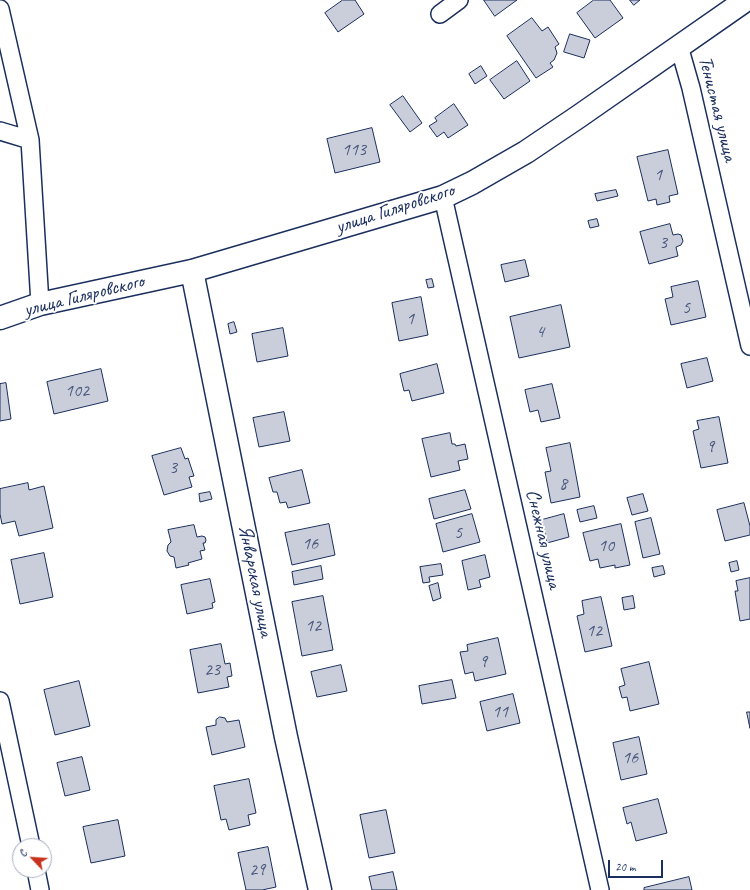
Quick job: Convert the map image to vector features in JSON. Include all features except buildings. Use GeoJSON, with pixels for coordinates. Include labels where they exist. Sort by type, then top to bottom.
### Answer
{"type":"FeatureCollection","features":[{"type":"Feature","properties":{"kind":"street"},"geometry":{"type":"LineString","coordinates":[[440,14],[459,0]]}},
{"type":"Feature","properties":{"kind":"street","name":"улица Гиляровского"},"geometry":{"type":"LineString","coordinates":[[0,318],[40,304],[192,271],[443,197],[472,183],[526,152],[746,0]]}},
{"type":"Feature","properties":{"kind":"street"},"geometry":{"type":"LineString","coordinates":[[0,9],[30,140],[40,304]]}},
{"type":"Feature","properties":{"kind":"street","name":"Тенистая улица"},"geometry":{"type":"LineString","coordinates":[[679,46],[750,346]]}},
{"type":"Feature","properties":{"kind":"street"},"geometry":{"type":"LineString","coordinates":[[0,131],[30,140]]}},
{"type":"Feature","properties":{"kind":"street","name":"Снежная улица"},"geometry":{"type":"LineString","coordinates":[[443,197],[600,890]]}},
{"type":"Feature","properties":{"kind":"street","name":"Январская улица"},"geometry":{"type":"LineString","coordinates":[[192,271],[284,729],[320,890]]}},
{"type":"Feature","properties":{"kind":"street"},"geometry":{"type":"LineString","coordinates":[[0,701],[29,838]]}},
{"type":"Feature","properties":{"kind":"street"},"geometry":{"type":"LineString","coordinates":[[38,878],[40,890]]}}]}
